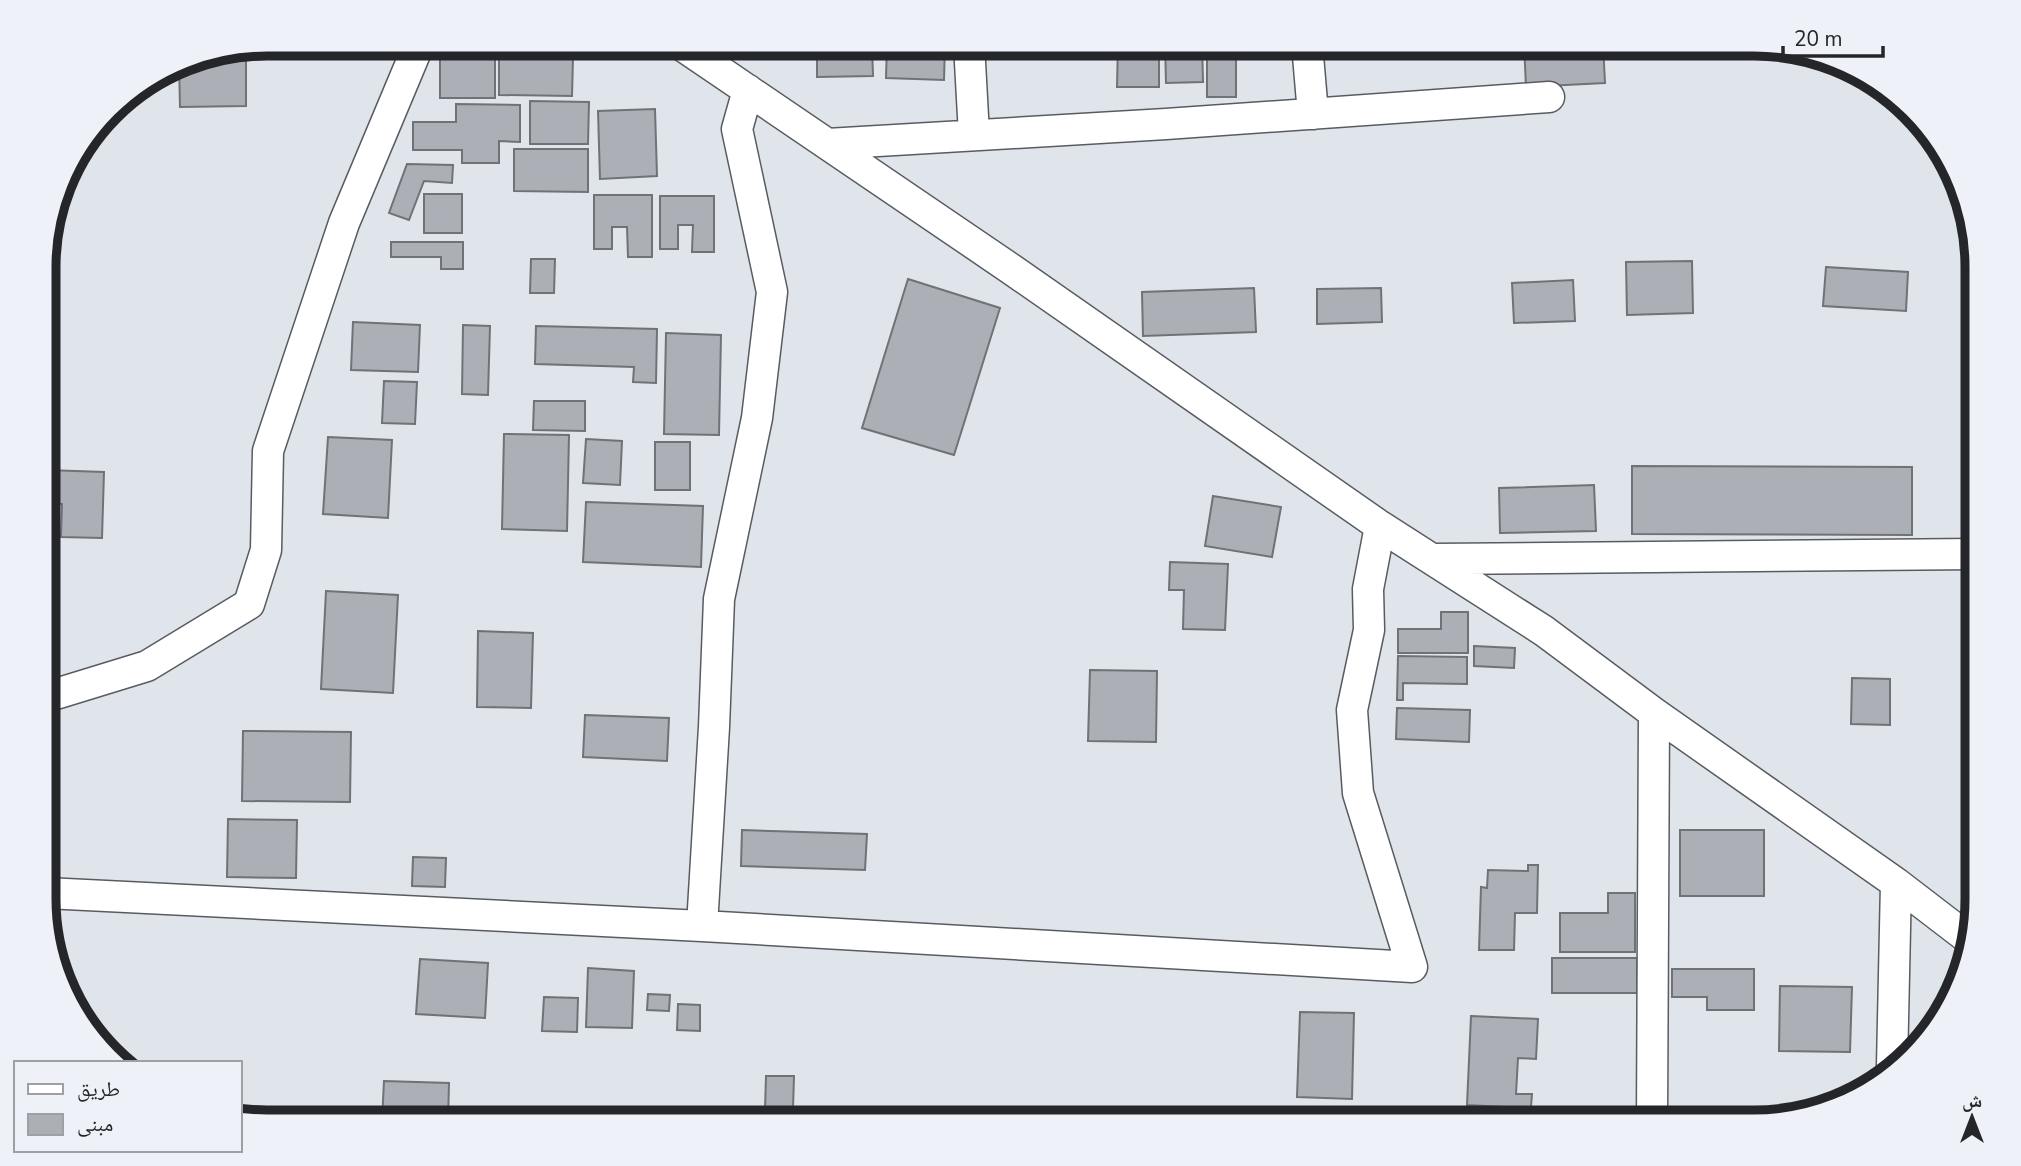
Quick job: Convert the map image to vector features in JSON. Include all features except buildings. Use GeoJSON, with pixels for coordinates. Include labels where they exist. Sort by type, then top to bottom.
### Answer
{"type":"FeatureCollection","features":[{"type":"Feature","properties":{"kind":"street"},"geometry":{"type":"LineString","coordinates":[[56,694],[147,666],[249,604],[266,550],[268,451],[344,223],[413,56]]}},
{"type":"Feature","properties":{"kind":"street"},"geometry":{"type":"LineString","coordinates":[[698,56],[1380,526],[1544,631],[1654,713],[1896,883],[1962,934]]}},
{"type":"Feature","properties":{"kind":"street"},"geometry":{"type":"LineString","coordinates":[[970,56],[974,135]]}},
{"type":"Feature","properties":{"kind":"street"},"geometry":{"type":"LineString","coordinates":[[1308,56],[1313,114]]}},
{"type":"Feature","properties":{"kind":"street"},"geometry":{"type":"LineString","coordinates":[[702,926],[715,727],[719,598],[757,418],[772,292],[737,129],[748,90]]}},
{"type":"Feature","properties":{"kind":"street"},"geometry":{"type":"LineString","coordinates":[[827,144],[1549,97]]}},
{"type":"Feature","properties":{"kind":"street"},"geometry":{"type":"LineString","coordinates":[[56,894],[702,926],[1412,967],[1358,793],[1352,710],[1369,630],[1368,589],[1380,526]]}},
{"type":"Feature","properties":{"kind":"street"},"geometry":{"type":"LineString","coordinates":[[1435,559],[1965,554]]}},
{"type":"Feature","properties":{"kind":"street"},"geometry":{"type":"LineString","coordinates":[[1652,1110],[1654,713]]}},
{"type":"Feature","properties":{"kind":"street"},"geometry":{"type":"LineString","coordinates":[[1892,1059],[1896,883]]}}]}
